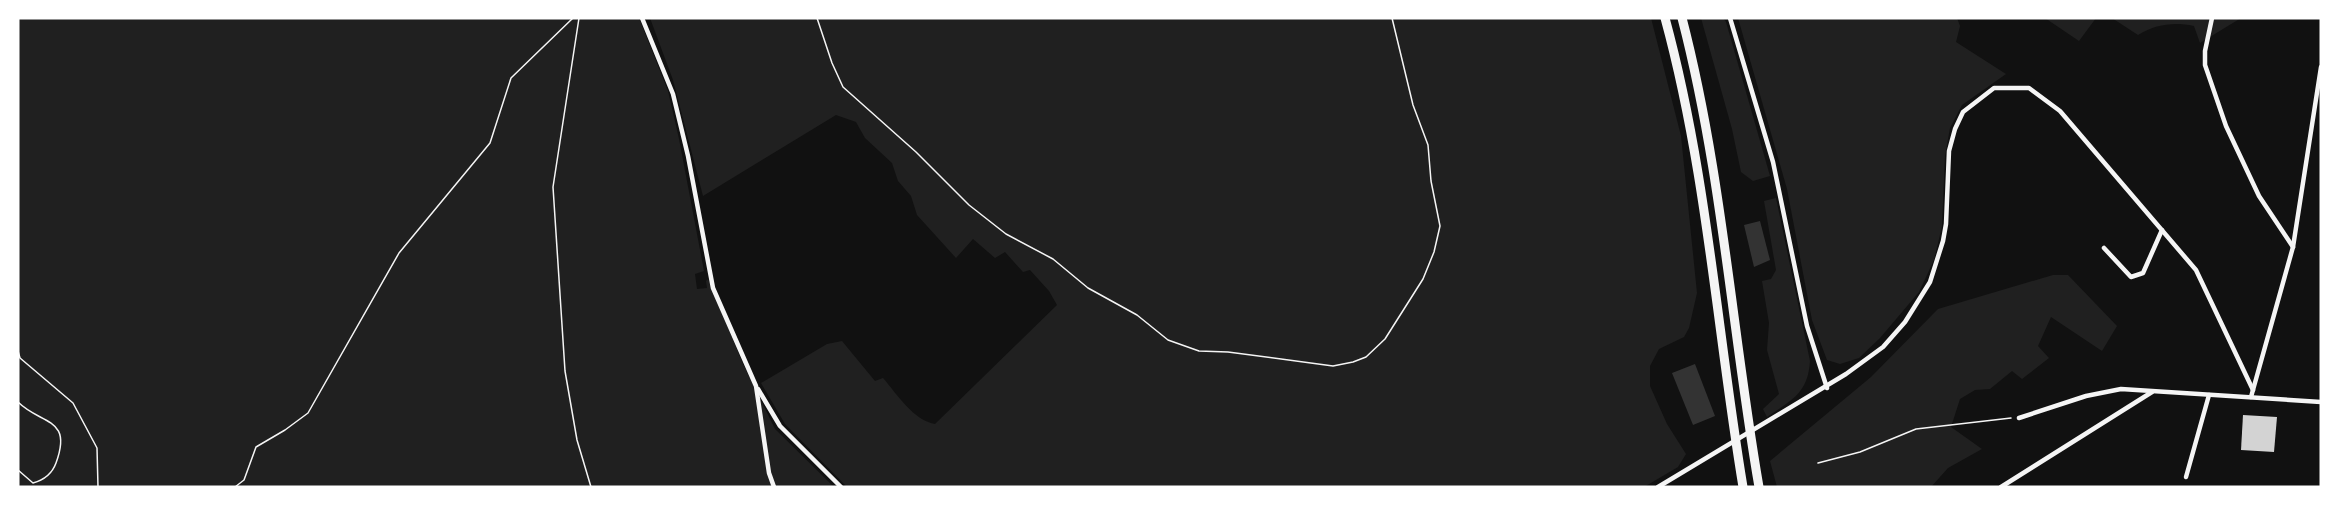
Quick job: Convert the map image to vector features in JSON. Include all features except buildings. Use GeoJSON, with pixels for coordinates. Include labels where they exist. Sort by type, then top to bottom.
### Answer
{"type":"FeatureCollection","features":[{"type":"Feature","properties":{"kind":"highway"},"geometry":{"type":"LineString","coordinates":[[1665,18],[1684,94],[1698,167],[1743,487]]}},
{"type":"Feature","properties":{"kind":"highway"},"geometry":{"type":"LineString","coordinates":[[1682,18],[1712,155],[1759,487]]}},
{"type":"Feature","properties":{"kind":"street"},"geometry":{"type":"LineString","coordinates":[[642,18],[673,94],[688,156],[713,288],[756,386],[780,426],[841,487]]}},
{"type":"Feature","properties":{"kind":"street"},"geometry":{"type":"LineString","coordinates":[[1730,18],[1773,162],[1804,315],[1827,388]]}},
{"type":"Feature","properties":{"kind":"street"},"geometry":{"type":"LineString","coordinates":[[2212,18],[2205,51],[2205,65],[2226,126],[2259,196],[2293,247]]}},
{"type":"Feature","properties":{"kind":"street"},"geometry":{"type":"LineString","coordinates":[[2251,397],[2293,247],[2321,67]]}},
{"type":"Feature","properties":{"kind":"street"},"geometry":{"type":"LineString","coordinates":[[1658,487],[1827,388],[1865,362],[1895,335],[1930,282],[1943,241],[1946,225],[1949,151],[1954,129],[1963,112],[1994,88],[2029,88],[2060,111],[2196,270],[2253,390]]}},
{"type":"Feature","properties":{"kind":"street"},"geometry":{"type":"LineString","coordinates":[[2104,248],[2131,278],[2143,273],[2162,230]]}},
{"type":"Feature","properties":{"kind":"street"},"geometry":{"type":"LineString","coordinates":[[756,386],[769,473],[774,487]]}},
{"type":"Feature","properties":{"kind":"street"},"geometry":{"type":"LineString","coordinates":[[2019,418],[2086,396],[2121,389],[2321,402]]}},
{"type":"Feature","properties":{"kind":"street"},"geometry":{"type":"LineString","coordinates":[[2001,487],[2152,392]]}},
{"type":"Feature","properties":{"kind":"street"},"geometry":{"type":"LineString","coordinates":[[2186,477],[2209,395]]}},
{"type":"Feature","properties":{"kind":"path"},"geometry":{"type":"LineString","coordinates":[[235,487],[244,480],[256,447],[285,430],[308,412],[399,253],[490,143],[511,78],[573,18]]}},
{"type":"Feature","properties":{"kind":"path"},"geometry":{"type":"LineString","coordinates":[[579,18],[553,187],[565,371],[577,440],[591,487]]}},
{"type":"Feature","properties":{"kind":"path"},"geometry":{"type":"LineString","coordinates":[[817,18],[832,63],[843,87],[916,152],[969,205],[1006,234],[1053,259],[1088,288],[1137,315],[1168,340],[1199,351],[1228,352],[1333,366],[1366,357],[1385,339],[1423,279],[1434,252],[1440,226],[1431,181],[1428,145],[1413,105],[1392,18]]}},
{"type":"Feature","properties":{"kind":"path"},"geometry":{"type":"LineString","coordinates":[[18,351],[20,358],[73,403],[97,448],[98,487]]}},
{"type":"Feature","properties":{"kind":"path"},"geometry":{"type":"LineString","coordinates":[[18,402],[56,425],[61,436],[61,450],[54,468],[43,480],[33,483],[18,470]]}},
{"type":"Feature","properties":{"kind":"path"},"geometry":{"type":"LineString","coordinates":[[1818,463],[1860,452],[1916,429],[2019,418]]}},
{"type":"Feature","properties":{"kind":"shaded area"},"geometry":{"type":"Polygon","coordinates":[[[18,18],[639,18],[668,91],[679,139],[704,271],[695,274],[697,289],[707,288],[708,279],[743,364],[775,429],[834,487],[18,487],[18,18]]]}},
{"type":"Feature","properties":{"kind":"shaded area"},"geometry":{"type":"Polygon","coordinates":[[[650,18],[1651,18],[1681,136],[1697,293],[1689,328],[1684,337],[1659,349],[1650,366],[1650,386],[1667,424],[1686,454],[1678,467],[1644,487],[847,487],[785,424],[761,383],[827,344],[842,341],[875,381],[883,378],[913,412],[927,422],[935,424],[1057,305],[1049,291],[1030,270],[1023,272],[1005,252],[995,258],[973,239],[956,258],[917,215],[911,196],[898,181],[892,163],[865,138],[856,122],[836,115],[703,196],[673,80],[650,18]]]}},
{"type":"Feature","properties":{"kind":"shaded area"},"geometry":{"type":"Polygon","coordinates":[[[1701,18],[1723,18],[1726,22],[1770,176],[1753,181],[1741,172],[1732,129],[1701,18]]]}},
{"type":"Feature","properties":{"kind":"shaded area"},"geometry":{"type":"Polygon","coordinates":[[[1738,18],[1957,18],[1960,26],[1956,42],[2006,74],[1962,105],[1950,128],[1945,156],[1942,226],[1934,260],[1919,292],[1880,338],[1859,358],[1840,364],[1827,360],[1812,320],[1787,189],[1738,18]]]}},
{"type":"Feature","properties":{"kind":"shaded area"},"geometry":{"type":"Polygon","coordinates":[[[2045,18],[2096,18],[2079,41],[2045,18]]]}},
{"type":"Feature","properties":{"kind":"shaded area"},"geometry":{"type":"Polygon","coordinates":[[[2112,18],[2241,18],[2200,43],[2194,26],[2165,25],[2138,35],[2112,18]]]}},
{"type":"Feature","properties":{"kind":"shaded area"},"geometry":{"type":"Polygon","coordinates":[[[1776,198],[1810,361],[1806,381],[1797,395],[1767,417],[1763,409],[1779,394],[1767,350],[1769,323],[1762,281],[1771,279],[1776,270],[1764,201],[1776,198]]]}},
{"type":"Feature","properties":{"kind":"shaded area"},"geometry":{"type":"Polygon","coordinates":[[[1760,221],[1770,260],[1754,267],[1744,225],[1760,221]]]}},
{"type":"Feature","properties":{"kind":"shaded area"},"geometry":{"type":"Polygon","coordinates":[[[2053,275],[2068,275],[2117,326],[2102,351],[2051,317],[2038,346],[2049,358],[2022,379],[2012,371],[1990,389],[1975,390],[1960,399],[1951,427],[1982,449],[1948,468],[1931,487],[1777,487],[1770,461],[1871,377],[1938,309],[2053,275]]]}},
{"type":"Feature","properties":{"kind":"shaded area"},"geometry":{"type":"Polygon","coordinates":[[[1695,364],[1715,416],[1693,425],[1672,373],[1695,364]]]}}]}
